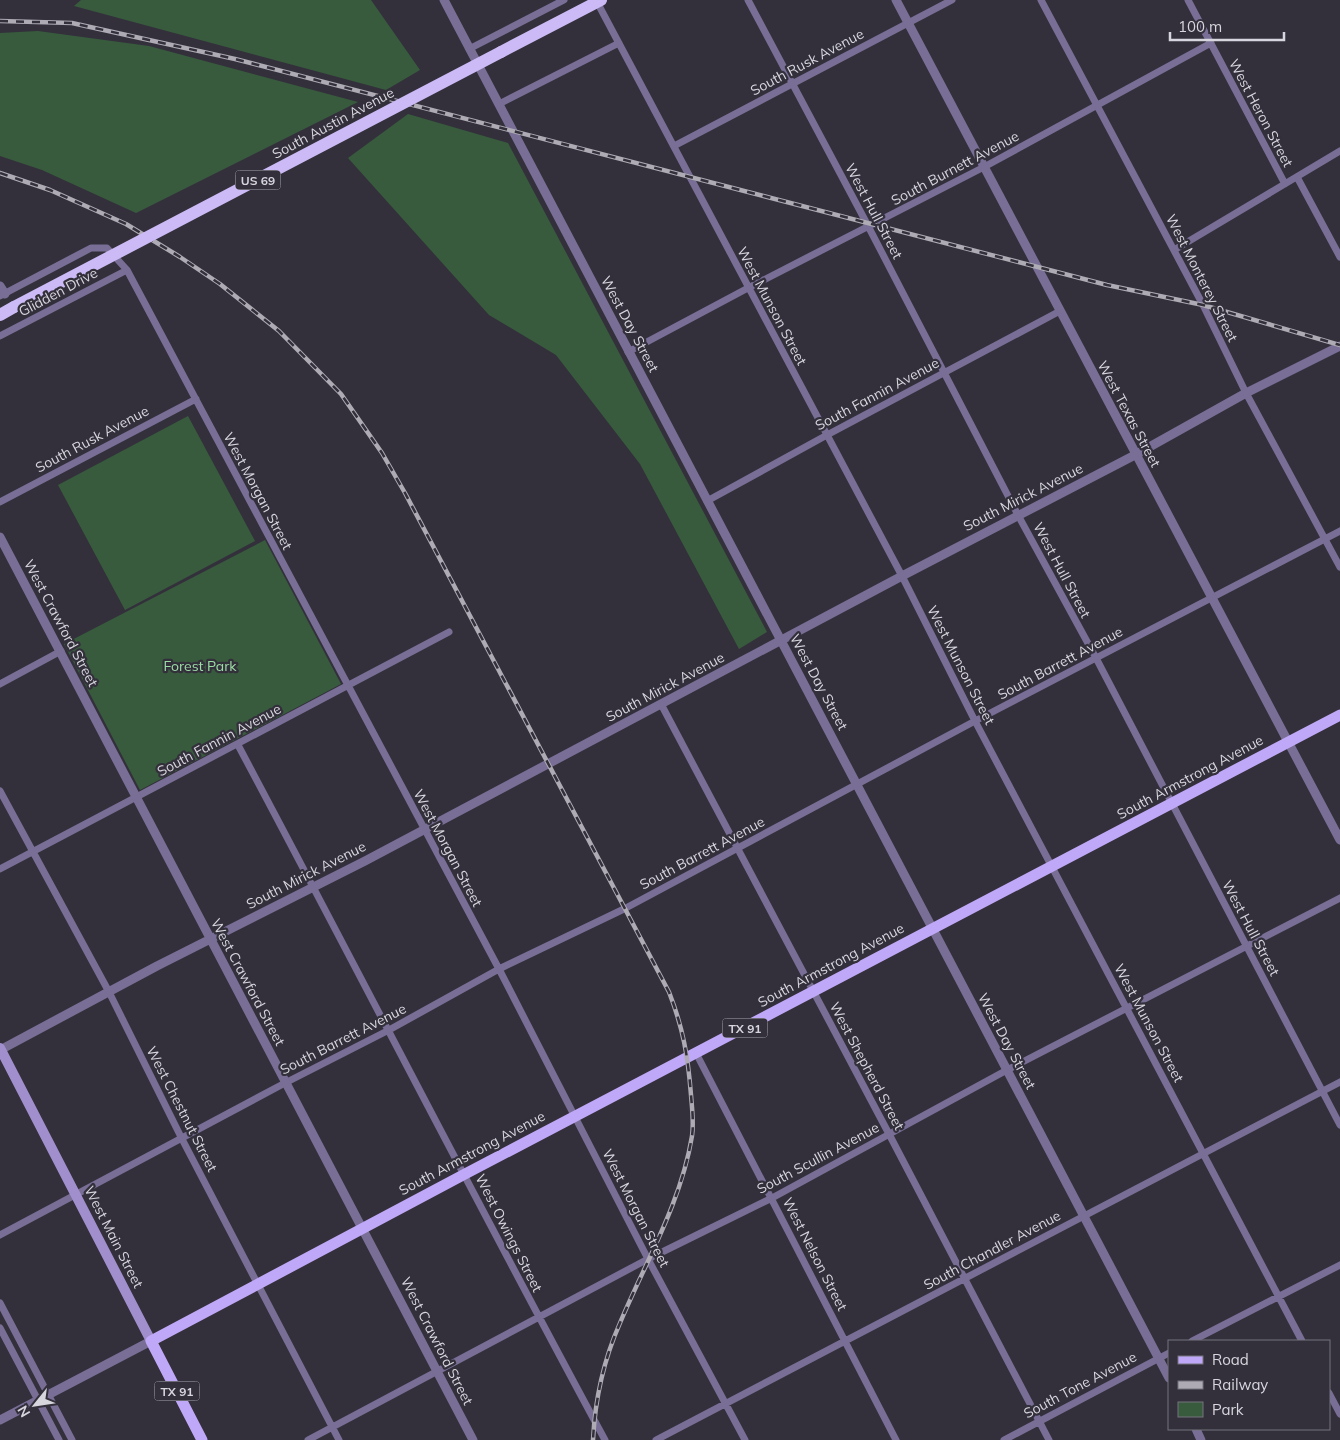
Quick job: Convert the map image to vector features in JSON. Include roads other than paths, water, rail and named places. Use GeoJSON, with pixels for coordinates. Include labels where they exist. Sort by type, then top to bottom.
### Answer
{"type":"FeatureCollection","features":[{"type":"Feature","properties":{"kind":"highway","name":"South Austin Avenue"},"geometry":{"type":"LineString","coordinates":[[0,315],[598,1]]}},
{"type":"Feature","properties":{"kind":"main road","name":"South Armstrong Avenue"},"geometry":{"type":"LineString","coordinates":[[151,1341],[574,1116],[1340,715]]}},
{"type":"Feature","properties":{"kind":"main road","name":"West Main Street"},"geometry":{"type":"LineString","coordinates":[[0,1049],[202,1440]]}},
{"type":"Feature","properties":{"kind":"street","name":"West Day Street"},"geometry":{"type":"LineString","coordinates":[[444,0],[1168,1376]]}},
{"type":"Feature","properties":{"kind":"street"},"geometry":{"type":"LineString","coordinates":[[469,49],[564,0]]}},
{"type":"Feature","properties":{"kind":"street","name":"West Hull Street"},"geometry":{"type":"LineString","coordinates":[[748,0],[869,227],[1018,515],[1096,658],[1340,1126]]}},
{"type":"Feature","properties":{"kind":"street","name":"West Texas Street"},"geometry":{"type":"LineString","coordinates":[[896,0],[1340,840]]}},
{"type":"Feature","properties":{"kind":"street","name":"South Rusk Avenue"},"geometry":{"type":"LineString","coordinates":[[674,146],[952,0]]}},
{"type":"Feature","properties":{"kind":"street","name":"West Monterey Street"},"geometry":{"type":"LineString","coordinates":[[1041,0],[1174,250],[1246,393],[1340,567]]}},
{"type":"Feature","properties":{"kind":"street","name":"West Heron Street"},"geometry":{"type":"LineString","coordinates":[[1188,0],[1285,184]]}},
{"type":"Feature","properties":{"kind":"street","name":"West Munson Street"},"geometry":{"type":"LineString","coordinates":[[598,1],[748,288],[902,576],[975,721],[1301,1340]]}},
{"type":"Feature","properties":{"kind":"street"},"geometry":{"type":"LineString","coordinates":[[499,104],[619,43]]}},
{"type":"Feature","properties":{"kind":"street","name":"South Burnett Avenue"},"geometry":{"type":"LineString","coordinates":[[628,352],[984,167],[1211,43]]}},
{"type":"Feature","properties":{"kind":"street"},"geometry":{"type":"LineString","coordinates":[[1174,250],[1340,151]]}},
{"type":"Feature","properties":{"kind":"street","name":"West Heron Street"},"geometry":{"type":"LineString","coordinates":[[1297,177],[1340,256]]}},
{"type":"Feature","properties":{"kind":"street","name":"West Morgan Street"},"geometry":{"type":"LineString","coordinates":[[2,292],[91,248],[107,248],[127,270],[499,969],[648,1259],[745,1440]]}},
{"type":"Feature","properties":{"kind":"street","name":"Glidden Drive"},"geometry":{"type":"LineString","coordinates":[[0,336],[127,270]]}},
{"type":"Feature","properties":{"kind":"street","name":"South Fannin Avenue"},"geometry":{"type":"LineString","coordinates":[[707,501],[827,435],[1060,312]]}},
{"type":"Feature","properties":{"kind":"street","name":"South Mirick Avenue"},"geometry":{"type":"LineString","coordinates":[[0,1049],[424,830],[902,576],[1135,455],[1246,393],[1340,346]]}},
{"type":"Feature","properties":{"kind":"street","name":"South Rusk Avenue"},"geometry":{"type":"LineString","coordinates":[[0,502],[196,399]]}},
{"type":"Feature","properties":{"kind":"street","name":"South Barrett Avenue"},"geometry":{"type":"LineString","coordinates":[[0,1235],[285,1083],[389,1030],[499,969],[624,909],[975,721],[1340,531]]}},
{"type":"Feature","properties":{"kind":"street","name":"West Crawford Street"},"geometry":{"type":"LineString","coordinates":[[0,537],[473,1440]]}},
{"type":"Feature","properties":{"kind":"street","name":"South Fannin Avenue"},"geometry":{"type":"LineString","coordinates":[[0,869],[449,632]]}},
{"type":"Feature","properties":{"kind":"street"},"geometry":{"type":"LineString","coordinates":[[0,684],[61,651]]}},
{"type":"Feature","properties":{"kind":"street","name":"West Shepherd Street"},"geometry":{"type":"LineString","coordinates":[[661,704],[890,1134],[1049,1440]]}},
{"type":"Feature","properties":{"kind":"street","name":"West Owings Street"},"geometry":{"type":"LineString","coordinates":[[238,744],[465,1174],[538,1317],[605,1440]]}},
{"type":"Feature","properties":{"kind":"street","name":"West Chestnut Street"},"geometry":{"type":"LineString","coordinates":[[0,791],[109,992],[182,1139],[259,1284],[338,1440]]}},
{"type":"Feature","properties":{"kind":"street","name":"South Scullin Avenue"},"geometry":{"type":"LineString","coordinates":[[308,1440],[648,1259],[772,1198],[1007,1070],[1340,898]]}},
{"type":"Feature","properties":{"kind":"street","name":"West Nelson Street"},"geometry":{"type":"LineString","coordinates":[[696,1053],[896,1440]]}},
{"type":"Feature","properties":{"kind":"street","name":"South Chandler Avenue"},"geometry":{"type":"LineString","coordinates":[[656,1440],[1340,1082]]}},
{"type":"Feature","properties":{"kind":"street"},"geometry":{"type":"LineString","coordinates":[[1194,1340],[1340,1265]]}},
{"type":"Feature","properties":{"kind":"street"},"geometry":{"type":"LineString","coordinates":[[0,1303],[72,1440]]}},
{"type":"Feature","properties":{"kind":"street"},"geometry":{"type":"LineString","coordinates":[[0,1328],[59,1440]]}},
{"type":"Feature","properties":{"kind":"street"},"geometry":{"type":"LineString","coordinates":[[0,1420],[151,1341]]}},
{"type":"Feature","properties":{"kind":"street","name":"South Tone Avenue"},"geometry":{"type":"LineString","coordinates":[[1004,1440],[1168,1354]]}},
{"type":"Feature","properties":{"kind":"street"},"geometry":{"type":"LineString","coordinates":[[1330,1395],[1340,1414]]}},
{"type":"Feature","properties":{"kind":"railway"},"geometry":{"type":"LineString","coordinates":[[0,21],[72,23],[235,59],[1107,285],[1203,305],[1340,345]]}},
{"type":"Feature","properties":{"kind":"railway"},"geometry":{"type":"LineString","coordinates":[[0,173],[50,190],[126,224],[180,257],[220,284],[279,331],[341,394],[382,453],[405,493],[669,992],[678,1018],[686,1055],[690,1081],[692,1136],[680,1185],[662,1231],[609,1351],[598,1395],[593,1440]]}},
{"type":"Feature","properties":{"kind":"park label","name":"Forest Park"},"geometry":{"type":"Point","coordinates":[200,666]}}]}
